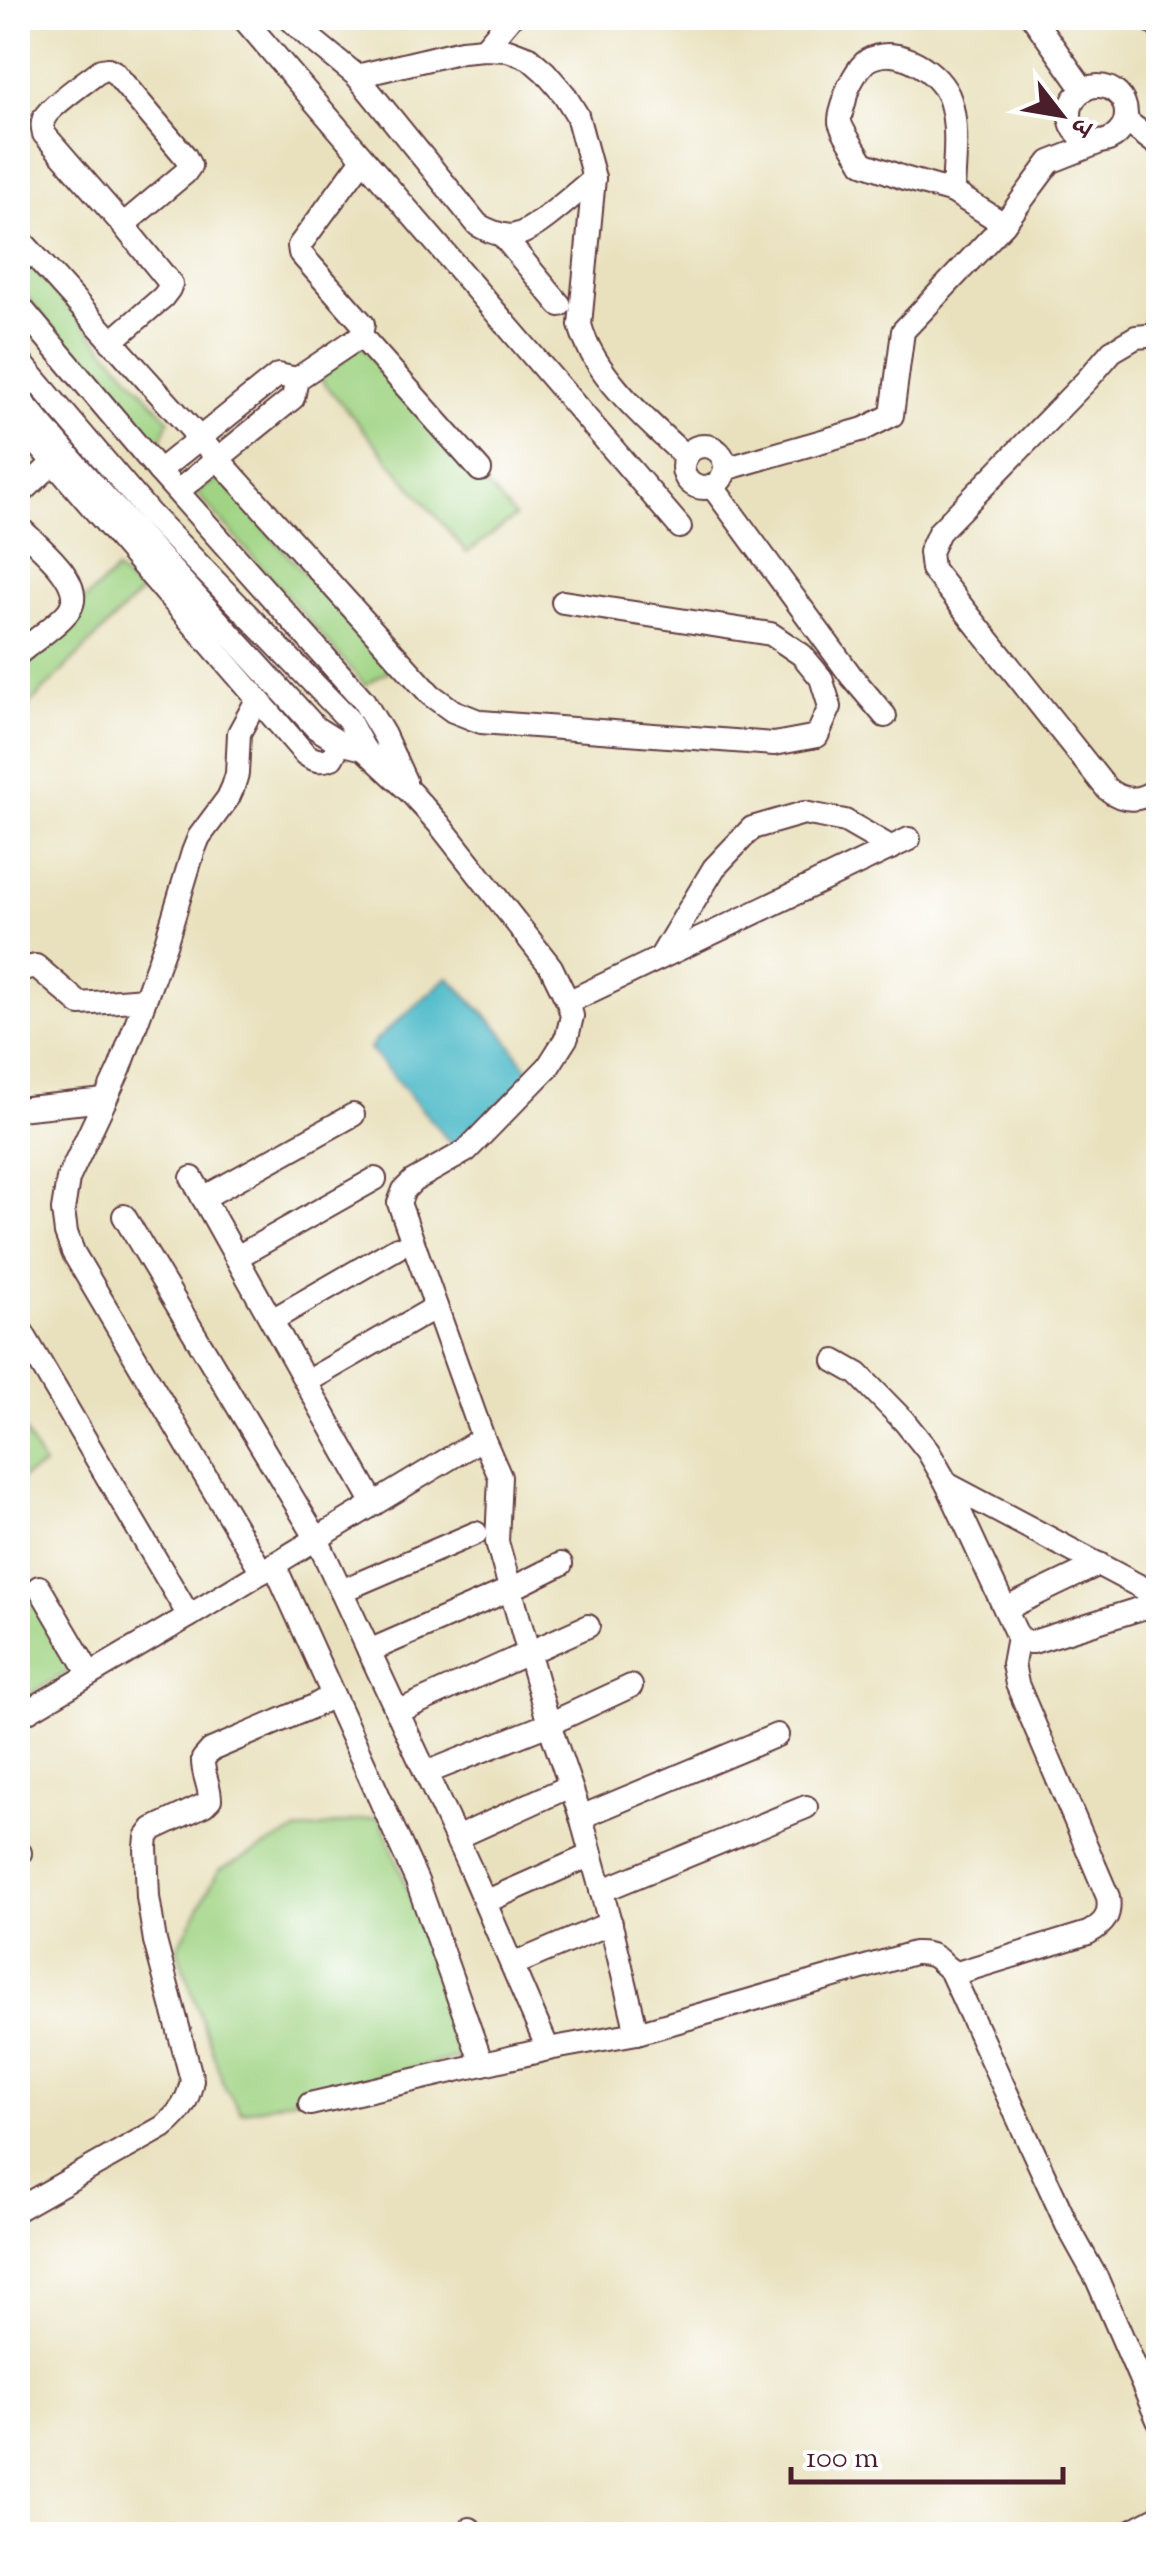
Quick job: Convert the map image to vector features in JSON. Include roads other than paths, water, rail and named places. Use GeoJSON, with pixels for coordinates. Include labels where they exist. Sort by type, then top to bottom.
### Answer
{"type":"FeatureCollection","features":[{"type":"Feature","properties":{"kind":"street"},"geometry":{"type":"LineString","coordinates":[[243,18],[680,528]]}},
{"type":"Feature","properties":{"kind":"street"},"geometry":{"type":"LineString","coordinates":[[290,18],[356,76],[478,224],[490,232],[516,235],[531,228],[594,178]]}},
{"type":"Feature","properties":{"kind":"street"},"geometry":{"type":"LineString","coordinates":[[484,48],[510,18]]}},
{"type":"Feature","properties":{"kind":"street"},"geometry":{"type":"LineString","coordinates":[[1033,18],[1084,90]]}},
{"type":"Feature","properties":{"kind":"street"},"geometry":{"type":"LineString","coordinates":[[1149,18],[1158,27]]}},
{"type":"Feature","properties":{"kind":"street"},"geometry":{"type":"LineString","coordinates":[[356,76],[462,50],[508,50],[528,58],[564,94],[577,115],[594,178],[580,325],[585,343],[640,414],[686,457],[696,447],[710,447],[722,456],[718,478],[852,677],[886,716]]}},
{"type":"Feature","properties":{"kind":"street"},"geometry":{"type":"LineString","coordinates":[[953,192],[956,134],[942,81],[925,67],[907,60],[885,56],[867,61],[847,88],[840,122],[863,163],[953,192],[1004,224]]}},
{"type":"Feature","properties":{"kind":"street"},"geometry":{"type":"LineString","coordinates":[[111,342],[163,297],[170,284],[44,134],[42,126],[46,114],[108,68],[190,166],[123,225]]}},
{"type":"Feature","properties":{"kind":"street"},"geometry":{"type":"LineString","coordinates":[[718,478],[864,429],[892,415],[903,332],[1004,224],[1050,162],[1116,136],[1126,121],[1124,102],[1112,89],[1093,86],[1072,103],[1071,122],[1081,137],[1098,142]]}},
{"type":"Feature","properties":{"kind":"street"},"geometry":{"type":"LineString","coordinates":[[1126,121],[1158,145]]}},
{"type":"Feature","properties":{"kind":"street"},"geometry":{"type":"LineString","coordinates":[[159,471],[278,375],[296,379],[361,336],[363,324],[300,252],[299,246],[362,158]]}},
{"type":"Feature","properties":{"kind":"street"},"geometry":{"type":"LineString","coordinates":[[502,235],[560,304]]}},
{"type":"Feature","properties":{"kind":"street"},"geometry":{"type":"LineString","coordinates":[[18,237],[431,696],[453,711],[481,722],[774,744],[816,736],[830,707],[821,678],[802,655],[771,634],[563,602]]}},
{"type":"Feature","properties":{"kind":"street"},"geometry":{"type":"LineString","coordinates":[[18,304],[159,471],[363,700],[411,793]]}},
{"type":"Feature","properties":{"kind":"street"},"geometry":{"type":"LineString","coordinates":[[1158,335],[1136,337],[1112,351],[940,532],[930,552],[932,569],[1106,789],[1119,798],[1137,798],[1158,789]]}},
{"type":"Feature","properties":{"kind":"street"},"geometry":{"type":"LineString","coordinates":[[361,336],[480,470]]}},
{"type":"Feature","properties":{"kind":"street"},"geometry":{"type":"LineString","coordinates":[[18,359],[150,513],[348,719],[364,750],[439,824],[550,967],[568,1002],[572,1016],[566,1037],[548,1067],[466,1151],[413,1181],[404,1190],[400,1203],[500,1477],[497,1542],[549,1724],[581,1817],[637,2033]]}},
{"type":"Feature","properties":{"kind":"street"},"geometry":{"type":"LineString","coordinates":[[178,491],[293,398],[296,379]]}},
{"type":"Feature","properties":{"kind":"street"},"geometry":{"type":"LineString","coordinates":[[18,397],[316,728],[340,743],[364,750]]}},
{"type":"Feature","properties":{"kind":"street"},"geometry":{"type":"LineString","coordinates":[[18,421],[305,754],[314,761],[332,758],[340,743]]}},
{"type":"Feature","properties":{"kind":"street"},"geometry":{"type":"LineString","coordinates":[[18,496],[54,463]]}},
{"type":"Feature","properties":{"kind":"street"},"geometry":{"type":"LineString","coordinates":[[18,526],[68,578],[75,594],[71,610],[18,654]]}},
{"type":"Feature","properties":{"kind":"street"},"geometry":{"type":"LineString","coordinates":[[193,593],[212,578]]}},
{"type":"Feature","properties":{"kind":"street"},"geometry":{"type":"LineString","coordinates":[[256,700],[239,732],[233,787],[199,837],[120,1068],[68,1179],[63,1210],[66,1232],[73,1252],[268,1568],[334,1695],[418,1881],[482,2064]]}},
{"type":"Feature","properties":{"kind":"street"},"geometry":{"type":"LineString","coordinates":[[568,1002],[901,844],[845,821],[804,813],[752,828],[714,868],[660,958]]}},
{"type":"Feature","properties":{"kind":"street"},"geometry":{"type":"LineString","coordinates":[[18,970],[36,966],[80,1004],[145,1000]]}},
{"type":"Feature","properties":{"kind":"street"},"geometry":{"type":"LineString","coordinates":[[18,1110],[105,1100]]}},
{"type":"Feature","properties":{"kind":"street"},"geometry":{"type":"LineString","coordinates":[[352,1115],[198,1188],[374,1504]]}},
{"type":"Feature","properties":{"kind":"street"},"geometry":{"type":"LineString","coordinates":[[237,1257],[375,1179]]}},
{"type":"Feature","properties":{"kind":"street"},"geometry":{"type":"LineString","coordinates":[[124,1216],[317,1539],[485,1902],[548,2049]]}},
{"type":"Feature","properties":{"kind":"street"},"geometry":{"type":"LineString","coordinates":[[272,1320],[397,1248]]}},
{"type":"Feature","properties":{"kind":"street"},"geometry":{"type":"LineString","coordinates":[[306,1382],[436,1307]]}},
{"type":"Feature","properties":{"kind":"street"},"geometry":{"type":"LineString","coordinates":[[18,1325],[190,1616]]}},
{"type":"Feature","properties":{"kind":"street"},"geometry":{"type":"LineString","coordinates":[[836,1362],[858,1374],[928,1450],[1018,1637],[1034,1642],[1158,1600]]}},
{"type":"Feature","properties":{"kind":"street"},"geometry":{"type":"LineString","coordinates":[[18,1717],[483,1438]]}},
{"type":"Feature","properties":{"kind":"street"},"geometry":{"type":"LineString","coordinates":[[947,1484],[1099,1564],[1158,1600]]}},
{"type":"Feature","properties":{"kind":"street"},"geometry":{"type":"LineString","coordinates":[[341,1591],[476,1533]]}},
{"type":"Feature","properties":{"kind":"street"},"geometry":{"type":"LineString","coordinates":[[369,1651],[562,1564]]}},
{"type":"Feature","properties":{"kind":"street"},"geometry":{"type":"LineString","coordinates":[[1004,1609],[1099,1564]]}},
{"type":"Feature","properties":{"kind":"street"},"geometry":{"type":"LineString","coordinates":[[39,1587],[90,1674]]}},
{"type":"Feature","properties":{"kind":"street"},"geometry":{"type":"LineString","coordinates":[[397,1712],[588,1626]]}},
{"type":"Feature","properties":{"kind":"street"},"geometry":{"type":"LineString","coordinates":[[951,1972],[966,1972],[1088,1933],[1100,1926],[1110,1908],[1017,1684],[1013,1664],[1018,1637]]}},
{"type":"Feature","properties":{"kind":"street"},"geometry":{"type":"LineString","coordinates":[[426,1773],[632,1686]]}},
{"type":"Feature","properties":{"kind":"street"},"geometry":{"type":"LineString","coordinates":[[18,2209],[163,2127],[180,2113],[189,2098],[192,2080],[154,1942],[147,1837],[153,1828],[210,1799],[202,1768],[203,1759],[211,1750],[334,1695]]}},
{"type":"Feature","properties":{"kind":"street"},"geometry":{"type":"LineString","coordinates":[[581,1817],[777,1735]]}},
{"type":"Feature","properties":{"kind":"street"},"geometry":{"type":"LineString","coordinates":[[456,1838],[570,1786]]}},
{"type":"Feature","properties":{"kind":"street"},"geometry":{"type":"LineString","coordinates":[[600,1891],[806,1806]]}},
{"type":"Feature","properties":{"kind":"street"},"geometry":{"type":"LineString","coordinates":[[485,1902],[591,1855]]}},
{"type":"Feature","properties":{"kind":"street"},"geometry":{"type":"LineString","coordinates":[[512,1965],[611,1923]]}},
{"type":"Feature","properties":{"kind":"street"},"geometry":{"type":"LineString","coordinates":[[310,2104],[548,2049],[637,2033],[914,1953],[927,1953],[939,1958],[951,1972],[1158,2420]]}},
{"type":"Feature","properties":{"kind":"street"},"geometry":{"type":"LineString","coordinates":[[1135,2533],[1158,2516]]}},
{"type":"Feature","properties":{"kind":"water"},"geometry":{"type":"Polygon","coordinates":[[[448,977],[502,1032],[531,1074],[454,1147],[370,1049],[448,977]]]}}]}
